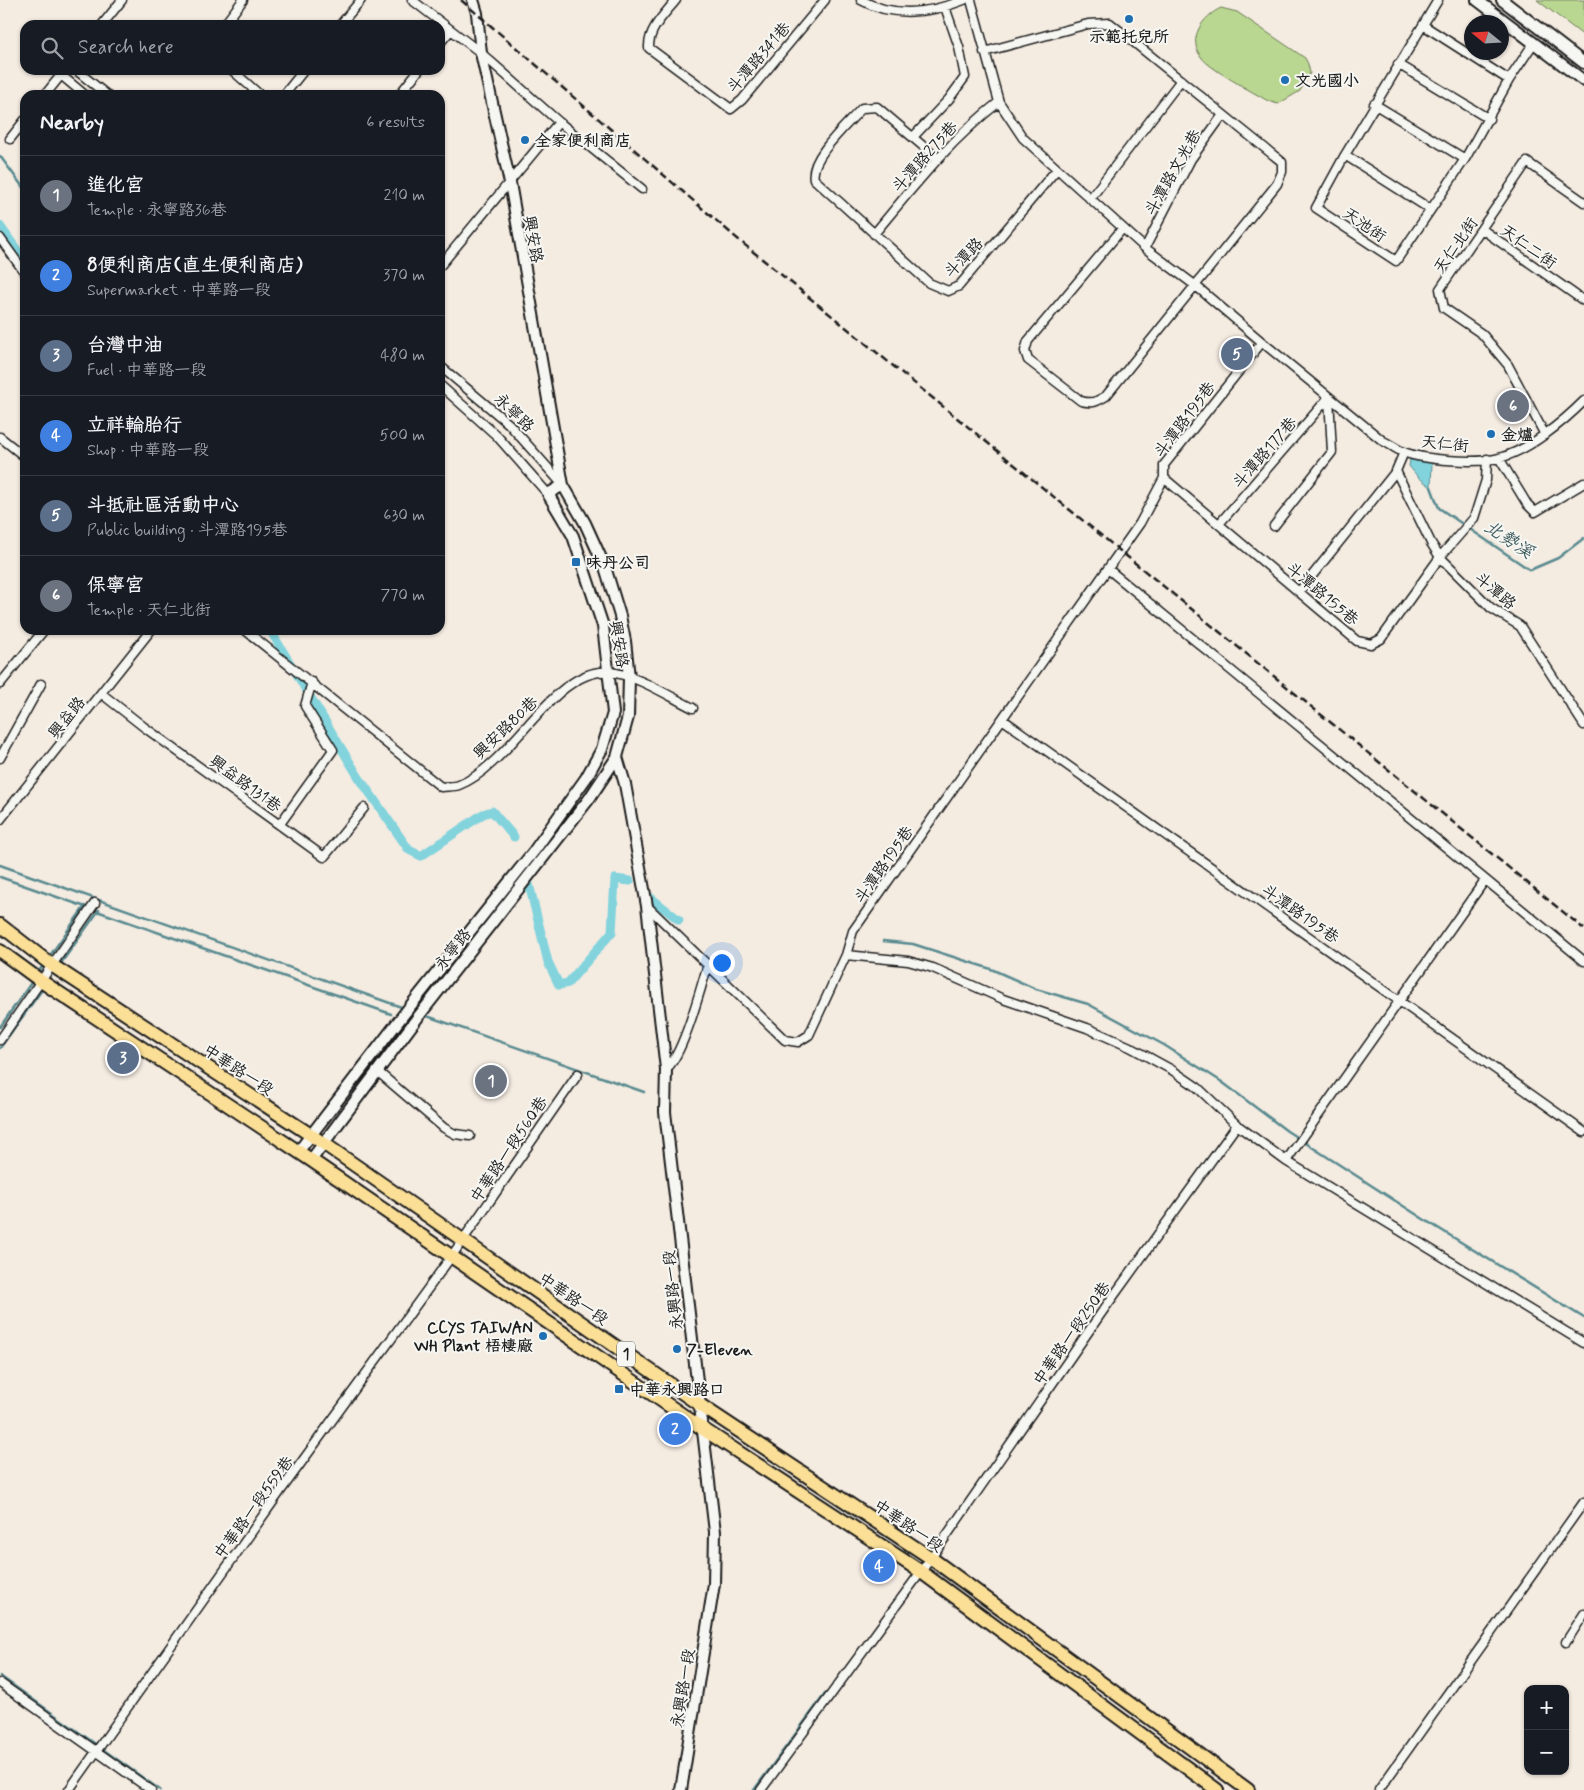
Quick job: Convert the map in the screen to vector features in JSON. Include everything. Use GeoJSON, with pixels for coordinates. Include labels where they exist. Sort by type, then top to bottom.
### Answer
{"type":"FeatureCollection","features":[{"type":"Feature","properties":{"kind":"main road","name":"中華路一段"},"geometry":{"type":"LineString","coordinates":[[0,926],[53,966],[323,1143],[700,1405],[931,1558],[1248,1790]]}},
{"type":"Feature","properties":{"kind":"main road","name":"中華路一段"},"geometry":{"type":"LineString","coordinates":[[0,951],[41,982],[311,1160],[702,1429],[920,1571],[1217,1790]]}},
{"type":"Feature","properties":{"kind":"street"},"geometry":{"type":"LineString","coordinates":[[106,20],[122,0]]}},
{"type":"Feature","properties":{"kind":"street"},"geometry":{"type":"LineString","coordinates":[[228,20],[243,0]]}},
{"type":"Feature","properties":{"kind":"street"},"geometry":{"type":"LineString","coordinates":[[344,20],[360,0]]}},
{"type":"Feature","properties":{"kind":"street"},"geometry":{"type":"LineString","coordinates":[[412,0],[437,20]]}},
{"type":"Feature","properties":{"kind":"street","name":"興安路"},"geometry":{"type":"LineString","coordinates":[[473,0],[477,13],[481,54],[510,183],[563,485],[585,523],[605,567],[620,616],[629,677],[628,717],[617,757]]}},
{"type":"Feature","properties":{"kind":"street","name":"斗潭路341巷"},"geometry":{"type":"LineString","coordinates":[[676,0],[654,28],[649,39],[649,48],[730,108],[742,100],[825,0]]}},
{"type":"Feature","properties":{"kind":"street"},"geometry":{"type":"LineString","coordinates":[[860,0],[868,4],[906,13],[945,7],[964,0]]}},
{"type":"Feature","properties":{"kind":"street"},"geometry":{"type":"LineString","coordinates":[[971,0],[999,102],[1023,138],[1145,248],[1196,286],[1383,441],[1404,452],[1396,471],[1299,592]]}},
{"type":"Feature","properties":{"kind":"street","name":"天池街"},"geometry":{"type":"LineString","coordinates":[[1438,0],[1374,104],[1316,208],[1396,261],[1465,159],[1509,80],[1533,44]]}},
{"type":"Feature","properties":{"kind":"street"},"geometry":{"type":"LineString","coordinates":[[1477,0],[1584,81]]}},
{"type":"Feature","properties":{"kind":"street"},"geometry":{"type":"LineString","coordinates":[[1502,0],[1584,63]]}},
{"type":"Feature","properties":{"kind":"street"},"geometry":{"type":"LineString","coordinates":[[914,136],[949,98],[965,77],[959,48],[945,7]]}},
{"type":"Feature","properties":{"kind":"street"},"geometry":{"type":"LineString","coordinates":[[984,52],[1088,24],[1110,23],[1181,80],[1222,116],[1282,162],[1282,172],[1277,184],[1106,396],[1095,403],[1081,401],[1028,360],[1025,351],[1028,341],[1123,228]]}},
{"type":"Feature","properties":{"kind":"street"},"geometry":{"type":"LineString","coordinates":[[1423,25],[1509,80]]}},
{"type":"Feature","properties":{"kind":"street"},"geometry":{"type":"LineString","coordinates":[[445,27],[481,54],[559,122],[642,189]]}},
{"type":"Feature","properties":{"kind":"street"},"geometry":{"type":"LineString","coordinates":[[445,37],[450,31]]}},
{"type":"Feature","properties":{"kind":"street"},"geometry":{"type":"LineString","coordinates":[[1398,64],[1488,119]]}},
{"type":"Feature","properties":{"kind":"street"},"geometry":{"type":"LineString","coordinates":[[49,90],[61,75]]}},
{"type":"Feature","properties":{"kind":"street"},"geometry":{"type":"LineString","coordinates":[[65,75],[80,90]]}},
{"type":"Feature","properties":{"kind":"street"},"geometry":{"type":"LineString","coordinates":[[82,75],[101,90]]}},
{"type":"Feature","properties":{"kind":"street"},"geometry":{"type":"LineString","coordinates":[[238,75],[254,90]]}},
{"type":"Feature","properties":{"kind":"street"},"geometry":{"type":"LineString","coordinates":[[288,90],[300,75]]}},
{"type":"Feature","properties":{"kind":"street"},"geometry":{"type":"LineString","coordinates":[[404,90],[415,75]]}},
{"type":"Feature","properties":{"kind":"street"},"geometry":{"type":"LineString","coordinates":[[1090,199],[1181,80]]}},
{"type":"Feature","properties":{"kind":"street","name":"斗潭路275巷"},"geometry":{"type":"LineString","coordinates":[[874,234],[937,158],[970,124],[999,102]]}},
{"type":"Feature","properties":{"kind":"street"},"geometry":{"type":"LineString","coordinates":[[1374,104],[1465,159]]}},
{"type":"Feature","properties":{"kind":"street","name":"斗潭路"},"geometry":{"type":"LineString","coordinates":[[937,158],[914,136],[877,107],[862,108],[814,165],[814,179],[929,283],[948,291],[959,286],[1058,170]]}},
{"type":"Feature","properties":{"kind":"street","name":"斗潭路文光巷"},"geometry":{"type":"LineString","coordinates":[[1145,248],[1191,159],[1222,116]]}},
{"type":"Feature","properties":{"kind":"street"},"geometry":{"type":"LineString","coordinates":[[445,260],[559,122]]}},
{"type":"Feature","properties":{"kind":"street"},"geometry":{"type":"LineString","coordinates":[[10,139],[20,126]]}},
{"type":"Feature","properties":{"kind":"street"},"geometry":{"type":"LineString","coordinates":[[1345,155],[1430,209]]}},
{"type":"Feature","properties":{"kind":"street","name":"天仁北街"},"geometry":{"type":"LineString","coordinates":[[1544,435],[1508,365],[1482,334],[1444,308],[1440,289],[1483,230],[1527,162],[1584,202]]}},
{"type":"Feature","properties":{"kind":"street","name":"天仁二街"},"geometry":{"type":"LineString","coordinates":[[1483,230],[1584,301]]}},
{"type":"Feature","properties":{"kind":"street"},"geometry":{"type":"LineString","coordinates":[[0,238],[20,266]]}},
{"type":"Feature","properties":{"kind":"street","name":"斗潭路195巷"},"geometry":{"type":"LineString","coordinates":[[646,906],[785,1040],[798,1042],[809,1035],[846,954],[853,931],[1140,523],[1164,478],[1164,465],[1262,342]]}},
{"type":"Feature","properties":{"kind":"street","name":"永寧路"},"geometry":{"type":"LineString","coordinates":[[445,370],[509,424],[563,485]]}},
{"type":"Feature","properties":{"kind":"street","name":"永寧路"},"geometry":{"type":"LineString","coordinates":[[445,389],[497,436],[548,494]]}},
{"type":"Feature","properties":{"kind":"street"},"geometry":{"type":"LineString","coordinates":[[1274,526],[1332,452],[1329,397]]}},
{"type":"Feature","properties":{"kind":"street","name":"斗潭路177巷"},"geometry":{"type":"LineString","coordinates":[[1219,524],[1329,397]]}},
{"type":"Feature","properties":{"kind":"street","name":"天仁街"},"geometry":{"type":"LineString","coordinates":[[1404,452],[1444,458],[1499,458],[1556,427],[1584,400]]}},
{"type":"Feature","properties":{"kind":"street"},"geometry":{"type":"LineString","coordinates":[[0,437],[20,452]]}},
{"type":"Feature","properties":{"kind":"street"},"geometry":{"type":"LineString","coordinates":[[1499,458],[1527,504],[1535,512],[1584,483]]}},
{"type":"Feature","properties":{"kind":"street","name":"斗潭路155巷"},"geometry":{"type":"LineString","coordinates":[[1164,478],[1358,641],[1371,644],[1381,638],[1440,556],[1474,518],[1486,480],[1487,459]]}},
{"type":"Feature","properties":{"kind":"street","name":"斗潭路"},"geometry":{"type":"LineString","coordinates":[[1396,471],[1431,542],[1440,556],[1492,608],[1520,626],[1584,725]]}},
{"type":"Feature","properties":{"kind":"street"},"geometry":{"type":"LineString","coordinates":[[548,494],[563,485]]}},
{"type":"Feature","properties":{"kind":"street","name":"興安路"},"geometry":{"type":"LineString","coordinates":[[548,494],[573,536],[596,599],[603,626],[613,713],[602,749]]}},
{"type":"Feature","properties":{"kind":"street"},"geometry":{"type":"LineString","coordinates":[[1108,569],[1584,961]]}},
{"type":"Feature","properties":{"kind":"street"},"geometry":{"type":"LineString","coordinates":[[0,684],[40,635]]}},
{"type":"Feature","properties":{"kind":"street","name":"興益路"},"geometry":{"type":"LineString","coordinates":[[0,820],[147,635]]}},
{"type":"Feature","properties":{"kind":"street","name":"興安路80巷"},"geometry":{"type":"LineString","coordinates":[[251,635],[440,787],[459,785],[495,761],[566,685],[587,674],[609,671],[629,677],[693,708]]}},
{"type":"Feature","properties":{"kind":"street"},"geometry":{"type":"LineString","coordinates":[[280,824],[332,750],[305,706],[312,682]]}},
{"type":"Feature","properties":{"kind":"street"},"geometry":{"type":"LineString","coordinates":[[0,758],[41,684]]}},
{"type":"Feature","properties":{"kind":"street","name":"興益路131巷"},"geometry":{"type":"LineString","coordinates":[[102,694],[144,727],[324,857],[364,808]]}},
{"type":"Feature","properties":{"kind":"street","name":"斗潭路195巷"},"geometry":{"type":"LineString","coordinates":[[1002,718],[1584,1132]]}},
{"type":"Feature","properties":{"kind":"street"},"geometry":{"type":"LineString","coordinates":[[602,749],[617,757],[625,784],[646,906]]}},
{"type":"Feature","properties":{"kind":"street","name":"永寧路"},"geometry":{"type":"LineString","coordinates":[[298,1152],[534,850],[586,778],[602,749]]}},
{"type":"Feature","properties":{"kind":"street","name":"永寧路"},"geometry":{"type":"LineString","coordinates":[[311,1160],[377,1071],[589,799],[617,757]]}},
{"type":"Feature","properties":{"kind":"street"},"geometry":{"type":"LineString","coordinates":[[1286,1161],[1485,880]]}},
{"type":"Feature","properties":{"kind":"street"},"geometry":{"type":"LineString","coordinates":[[0,1040],[95,903]]}},
{"type":"Feature","properties":{"kind":"street","name":"永興路一段"},"geometry":{"type":"LineString","coordinates":[[646,906],[666,1069],[665,1112],[715,1532],[716,1560],[681,1790]]}},
{"type":"Feature","properties":{"kind":"street"},"geometry":{"type":"LineString","coordinates":[[846,954],[908,960],[933,968],[1003,999],[1087,1028],[1130,1047],[1172,1070],[1196,1087],[1237,1125],[1286,1161],[1584,1343]]}},
{"type":"Feature","properties":{"kind":"street"},"geometry":{"type":"LineString","coordinates":[[666,1069],[673,1064],[681,1045],[708,964]]}},
{"type":"Feature","properties":{"kind":"street"},"geometry":{"type":"LineString","coordinates":[[377,1071],[444,1128],[455,1134],[470,1136]]}},
{"type":"Feature","properties":{"kind":"street","name":"中華路一段560巷"},"geometry":{"type":"LineString","coordinates":[[462,1241],[578,1074]]}},
{"type":"Feature","properties":{"kind":"street","name":"中華路一段250巷"},"geometry":{"type":"LineString","coordinates":[[761,1790],[931,1558],[1096,1320],[1237,1125]]}},
{"type":"Feature","properties":{"kind":"street","name":"中華路一段559巷"},"geometry":{"type":"LineString","coordinates":[[69,1790],[462,1241]]}},
{"type":"Feature","properties":{"kind":"street"},"geometry":{"type":"LineString","coordinates":[[1379,1790],[1584,1502]]}},
{"type":"Feature","properties":{"kind":"street"},"geometry":{"type":"LineString","coordinates":[[1566,1642],[1584,1614]]}},
{"type":"Feature","properties":{"kind":"street"},"geometry":{"type":"LineString","coordinates":[[0,1683],[151,1790]]}},
{"type":"Feature","properties":{"kind":"green space"},"geometry":{"type":"Polygon","coordinates":[[[1537,0],[1584,0],[1584,36],[1537,0]]]}},
{"type":"Feature","properties":{"kind":"green space"},"geometry":{"type":"Polygon","coordinates":[[[1221,8],[1237,12],[1305,58],[1310,73],[1300,91],[1278,104],[1268,101],[1223,75],[1202,58],[1197,51],[1196,36],[1203,22],[1221,8]]]}},
{"type":"Feature","properties":{"kind":"water"},"geometry":{"type":"Polygon","coordinates":[[[1416,459],[1432,463],[1431,487],[1418,477],[1409,466],[1410,460],[1416,459]]]}},
{"type":"Feature","properties":{"kind":"waterway"},"geometry":{"type":"LineString","coordinates":[[0,156],[20,183]]}},
{"type":"Feature","properties":{"kind":"waterway"},"geometry":{"type":"LineString","coordinates":[[0,226],[20,254]]}},
{"type":"Feature","properties":{"kind":"waterway","name":"北勢溪"},"geometry":{"type":"LineString","coordinates":[[1431,487],[1439,508],[1530,570],[1558,558],[1584,538]]}},
{"type":"Feature","properties":{"kind":"waterway"},"geometry":{"type":"LineString","coordinates":[[273,635],[358,776],[409,850],[421,856],[483,814],[492,811],[514,837]]}},
{"type":"Feature","properties":{"kind":"waterway"},"geometry":{"type":"LineString","coordinates":[[0,865],[404,1008]]}},
{"type":"Feature","properties":{"kind":"waterway"},"geometry":{"type":"LineString","coordinates":[[0,877],[391,1014]]}},
{"type":"Feature","properties":{"kind":"waterway"},"geometry":{"type":"LineString","coordinates":[[529,884],[548,962],[559,985],[568,983],[612,932],[615,879],[630,881]]}},
{"type":"Feature","properties":{"kind":"waterway"},"geometry":{"type":"LineString","coordinates":[[646,894],[679,920]]}},
{"type":"Feature","properties":{"kind":"waterway"},"geometry":{"type":"LineString","coordinates":[[49,957],[85,906]]}},
{"type":"Feature","properties":{"kind":"waterway"},"geometry":{"type":"LineString","coordinates":[[59,966],[99,910]]}},
{"type":"Feature","properties":{"kind":"waterway"},"geometry":{"type":"LineString","coordinates":[[883,941],[913,944],[991,969],[1036,989],[1088,1004],[1164,1045],[1222,1082],[1287,1131],[1425,1220],[1584,1318]]}},
{"type":"Feature","properties":{"kind":"waterway"},"geometry":{"type":"LineString","coordinates":[[37,974],[44,964]]}},
{"type":"Feature","properties":{"kind":"waterway"},"geometry":{"type":"LineString","coordinates":[[0,1027],[33,980]]}},
{"type":"Feature","properties":{"kind":"waterway"},"geometry":{"type":"LineString","coordinates":[[0,1048],[44,987]]}},
{"type":"Feature","properties":{"kind":"waterway"},"geometry":{"type":"LineString","coordinates":[[424,1015],[644,1092]]}},
{"type":"Feature","properties":{"kind":"waterway"},"geometry":{"type":"LineString","coordinates":[[0,1676],[160,1790]]}},
{"type":"Feature","properties":{"kind":"waterway"},"geometry":{"type":"LineString","coordinates":[[754,1790],[825,1694]]}},
{"type":"Feature","properties":{"kind":"railway"},"geometry":{"type":"LineString","coordinates":[[461,0],[740,241],[1584,929]]}},
{"type":"Feature","properties":{"kind":"place","name":"示範托兒所"},"geometry":{"type":"Point","coordinates":[1129,19]}},
{"type":"Feature","properties":{"kind":"place","name":"文光國小"},"geometry":{"type":"Point","coordinates":[1285,80]}},
{"type":"Feature","properties":{"kind":"place","name":"全家便利商店"},"geometry":{"type":"Point","coordinates":[525,140]}},
{"type":"Feature","properties":{"kind":"place","name":"斗抵社區活動中心"},"geometry":{"type":"Point","coordinates":[1237,354]}},
{"type":"Feature","properties":{"kind":"place","name":"保寧宮"},"geometry":{"type":"Point","coordinates":[1513,406]}},
{"type":"Feature","properties":{"kind":"place","name":"金爐"},"geometry":{"type":"Point","coordinates":[1491,434]}},
{"type":"Feature","properties":{"kind":"place","name":"味丹公司"},"geometry":{"type":"Point","coordinates":[576,562]}},
{"type":"Feature","properties":{"kind":"place","name":"台灣中油"},"geometry":{"type":"Point","coordinates":[123,1058]}},
{"type":"Feature","properties":{"kind":"place","name":"進化宮"},"geometry":{"type":"Point","coordinates":[491,1081]}},
{"type":"Feature","properties":{"kind":"place","name":"CCYS TAIWAN WH Plant 梧棲廠"},"geometry":{"type":"Point","coordinates":[543,1336]}},
{"type":"Feature","properties":{"kind":"place","name":"7-Eleven"},"geometry":{"type":"Point","coordinates":[677,1349]}},
{"type":"Feature","properties":{"kind":"place","name":"中華永興路口"},"geometry":{"type":"Point","coordinates":[619,1389]}},
{"type":"Feature","properties":{"kind":"place","name":"8便利商店(直生便利商店)"},"geometry":{"type":"Point","coordinates":[675,1429]}},
{"type":"Feature","properties":{"kind":"place","name":"立祥輪胎行"},"geometry":{"type":"Point","coordinates":[879,1566]}}]}
